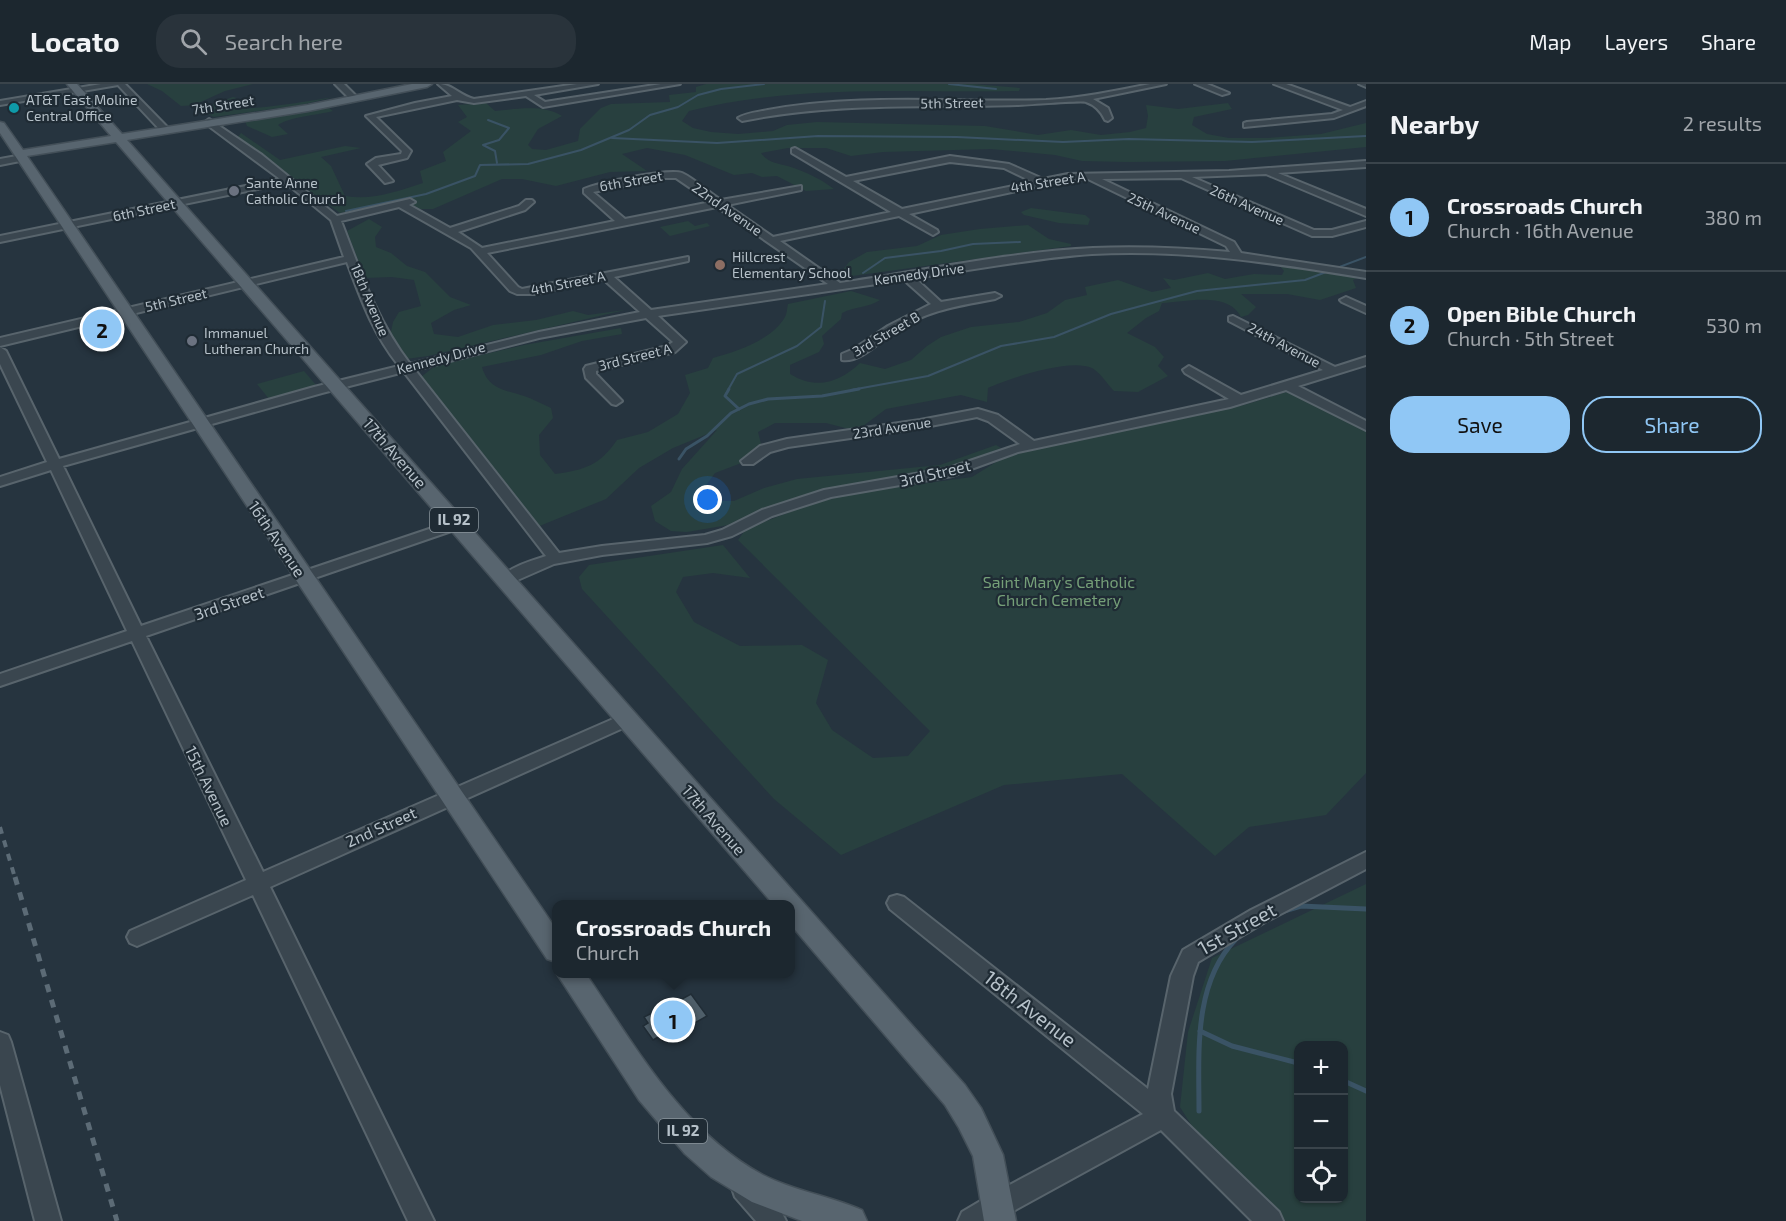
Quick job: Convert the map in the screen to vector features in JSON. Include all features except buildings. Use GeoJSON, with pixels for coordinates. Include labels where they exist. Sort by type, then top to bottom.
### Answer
{"type":"FeatureCollection","features":[{"type":"Feature","properties":{"kind":"main road","name":"7th Street"},"geometry":{"type":"LineString","coordinates":[[21,156],[427,84]]}},
{"type":"Feature","properties":{"kind":"main road","name":"17th Avenue"},"geometry":{"type":"LineString","coordinates":[[75,87],[785,900]]}},
{"type":"Feature","properties":{"kind":"main road","name":"16th Avenue"},"geometry":{"type":"LineString","coordinates":[[0,125],[552,945]]}},
{"type":"Feature","properties":{"kind":"main road","name":"17th Avenue"},"geometry":{"type":"LineString","coordinates":[[795,912],[955,1095],[970,1118],[988,1155],[990,1216]]}},
{"type":"Feature","properties":{"kind":"main road","name":"IL 92"},"geometry":{"type":"LineString","coordinates":[[574,978],[640,1076],[678,1125],[723,1167],[752,1185],[851,1221]]}},
{"type":"Feature","properties":{"kind":"street"},"geometry":{"type":"LineString","coordinates":[[0,103],[75,87],[115,84]]}},
{"type":"Feature","properties":{"kind":"street"},"geometry":{"type":"LineString","coordinates":[[122,84],[165,130]]}},
{"type":"Feature","properties":{"kind":"street"},"geometry":{"type":"LineString","coordinates":[[339,84],[354,98]]}},
{"type":"Feature","properties":{"kind":"street"},"geometry":{"type":"LineString","coordinates":[[442,84],[459,97],[469,101],[594,84]]}},
{"type":"Feature","properties":{"kind":"street"},"geometry":{"type":"LineString","coordinates":[[528,94],[543,105],[676,84]]}},
{"type":"Feature","properties":{"kind":"street","name":"5th Street"},"geometry":{"type":"LineString","coordinates":[[742,118],[825,105],[1013,102],[1085,98],[1159,84]]}},
{"type":"Feature","properties":{"kind":"street"},"geometry":{"type":"LineString","coordinates":[[1199,84],[1226,93]]}},
{"type":"Feature","properties":{"kind":"street"},"geometry":{"type":"LineString","coordinates":[[1278,84],[1352,110]]}},
{"type":"Feature","properties":{"kind":"street"},"geometry":{"type":"LineString","coordinates":[[388,181],[372,164],[379,160],[404,156],[406,151],[370,116],[459,97]]}},
{"type":"Feature","properties":{"kind":"street"},"geometry":{"type":"LineString","coordinates":[[1085,98],[1105,110],[1108,118]]}},
{"type":"Feature","properties":{"kind":"street"},"geometry":{"type":"LineString","coordinates":[[1013,102],[1021,113]]}},
{"type":"Feature","properties":{"kind":"street"},"geometry":{"type":"LineString","coordinates":[[1247,125],[1320,118],[1352,110],[1366,103]]}},
{"type":"Feature","properties":{"kind":"street","name":"18th Avenue"},"geometry":{"type":"LineString","coordinates":[[210,122],[288,180],[335,219],[374,319],[386,341],[555,558]]}},
{"type":"Feature","properties":{"kind":"street"},"geometry":{"type":"LineString","coordinates":[[795,151],[933,232]]}},
{"type":"Feature","properties":{"kind":"street","name":"7th Street"},"geometry":{"type":"LineString","coordinates":[[0,160],[21,156]]}},
{"type":"Feature","properties":{"kind":"street"},"geometry":{"type":"LineString","coordinates":[[845,180],[943,159],[1006,166],[1041,182]]}},
{"type":"Feature","properties":{"kind":"street","name":"4th Street A"},"geometry":{"type":"LineString","coordinates":[[772,240],[1041,182],[1088,175],[1270,173],[1366,164]]}},
{"type":"Feature","properties":{"kind":"street"},"geometry":{"type":"LineString","coordinates":[[1270,173],[1366,213]]}},
{"type":"Feature","properties":{"kind":"street","name":"6th Street"},"geometry":{"type":"LineString","coordinates":[[622,223],[587,191],[596,187],[676,174]]}},
{"type":"Feature","properties":{"kind":"street","name":"22nd Avenue"},"geometry":{"type":"LineString","coordinates":[[676,174],[837,286]]}},
{"type":"Feature","properties":{"kind":"street","name":"26th Avenue"},"geometry":{"type":"LineString","coordinates":[[1179,174],[1307,231],[1332,233],[1366,224]]}},
{"type":"Feature","properties":{"kind":"street","name":"25th Avenue"},"geometry":{"type":"LineString","coordinates":[[1088,175],[1230,244],[1236,255]]}},
{"type":"Feature","properties":{"kind":"street","name":"6th Street"},"geometry":{"type":"LineString","coordinates":[[0,239],[288,180]]}},
{"type":"Feature","properties":{"kind":"street"},"geometry":{"type":"LineString","coordinates":[[402,204],[451,231],[481,251],[722,205],[798,188]]}},
{"type":"Feature","properties":{"kind":"street"},"geometry":{"type":"LineString","coordinates":[[335,219],[414,201]]}},
{"type":"Feature","properties":{"kind":"street"},"geometry":{"type":"LineString","coordinates":[[451,231],[522,208],[529,202]]}},
{"type":"Feature","properties":{"kind":"street","name":"Kennedy Drive"},"geometry":{"type":"LineString","coordinates":[[0,482],[54,466],[77,462],[200,425],[321,394],[336,387],[406,367],[539,335],[649,314],[1090,251],[1142,249],[1236,255],[1366,275]]}},
{"type":"Feature","properties":{"kind":"street","name":"4th Street A"},"geometry":{"type":"LineString","coordinates":[[481,251],[510,285],[521,292],[684,259]]}},
{"type":"Feature","properties":{"kind":"street","name":"5th Street"},"geometry":{"type":"LineString","coordinates":[[0,342],[352,258]]}},
{"type":"Feature","properties":{"kind":"street"},"geometry":{"type":"LineString","coordinates":[[606,276],[649,314]]}},
{"type":"Feature","properties":{"kind":"street"},"geometry":{"type":"LineString","coordinates":[[906,276],[938,305]]}},
{"type":"Feature","properties":{"kind":"street","name":"3rd Street B"},"geometry":{"type":"LineString","coordinates":[[846,357],[858,352],[900,323],[938,305],[995,296]]}},
{"type":"Feature","properties":{"kind":"street"},"geometry":{"type":"LineString","coordinates":[[1346,300],[1366,310]]}},
{"type":"Feature","properties":{"kind":"street","name":"3rd Street A"},"geometry":{"type":"LineString","coordinates":[[616,401],[590,375],[590,369],[680,345],[678,340],[649,314]]}},
{"type":"Feature","properties":{"kind":"street","name":"24th Avenue"},"geometry":{"type":"LineString","coordinates":[[1233,319],[1334,371]]}},
{"type":"Feature","properties":{"kind":"street","name":"15th Avenue"},"geometry":{"type":"LineString","coordinates":[[0,351],[421,1221]]}},
{"type":"Feature","properties":{"kind":"street","name":"3rd Street"},"geometry":{"type":"LineString","coordinates":[[506,580],[527,567],[555,558],[707,539],[767,513],[829,493],[952,472],[1031,444],[1240,400],[1366,361]]}},
{"type":"Feature","properties":{"kind":"street"},"geometry":{"type":"LineString","coordinates":[[1189,370],[1240,400]]}},
{"type":"Feature","properties":{"kind":"street"},"geometry":{"type":"LineString","coordinates":[[1288,386],[1366,426]]}},
{"type":"Feature","properties":{"kind":"street","name":"23rd Avenue"},"geometry":{"type":"LineString","coordinates":[[748,461],[765,448],[787,443],[920,424],[978,413],[993,418],[1031,444]]}},
{"type":"Feature","properties":{"kind":"street","name":"3rd Street"},"geometry":{"type":"LineString","coordinates":[[0,680],[458,524]]}},
{"type":"Feature","properties":{"kind":"street","name":"2nd Street"},"geometry":{"type":"LineString","coordinates":[[137,937],[256,882],[626,720]]}},
{"type":"Feature","properties":{"kind":"street","name":"1st Street"},"geometry":{"type":"LineString","coordinates":[[1163,1116],[1159,1094],[1182,976],[1190,956],[1258,916],[1366,860]]}},
{"type":"Feature","properties":{"kind":"street","name":"18th Avenue"},"geometry":{"type":"LineString","coordinates":[[897,903],[1096,1060],[1163,1116],[1270,1221]]}},
{"type":"Feature","properties":{"kind":"street"},"geometry":{"type":"LineString","coordinates":[[1,1047],[48,1221]]}},
{"type":"Feature","properties":{"kind":"street"},"geometry":{"type":"LineString","coordinates":[[990,1216],[1163,1116]]}},
{"type":"Feature","properties":{"kind":"street"},"geometry":{"type":"LineString","coordinates":[[723,1167],[773,1221]]}},
{"type":"Feature","properties":{"kind":"green space"},"geometry":{"type":"Polygon","coordinates":[[[147,84],[253,84],[225,91],[194,105],[181,106],[162,91],[147,84]]]}},
{"type":"Feature","properties":{"kind":"green space"},"geometry":{"type":"Polygon","coordinates":[[[706,84],[973,84],[1020,88],[1019,91],[811,93],[770,97],[729,102],[689,111],[682,121],[693,128],[711,132],[738,134],[773,131],[787,125],[817,122],[985,126],[1038,135],[1071,130],[1101,135],[1146,128],[1148,116],[1146,105],[1178,109],[1228,103],[1232,109],[1194,117],[1192,125],[1207,134],[1229,138],[1267,138],[1321,134],[1366,123],[1366,147],[1225,161],[1127,162],[1082,161],[1055,155],[991,149],[883,152],[851,156],[826,148],[788,148],[761,153],[771,161],[808,174],[834,189],[806,191],[777,176],[762,177],[752,173],[734,175],[685,155],[647,148],[622,154],[647,171],[610,172],[556,186],[522,179],[502,179],[433,209],[420,209],[401,199],[340,213],[237,138],[241,133],[280,160],[345,146],[361,148],[321,157],[331,166],[345,196],[375,196],[423,183],[420,171],[446,161],[443,152],[471,131],[458,122],[467,117],[458,105],[486,103],[495,111],[530,108],[555,112],[562,116],[538,129],[528,145],[532,149],[546,150],[578,141],[580,129],[601,108],[611,104],[670,102],[669,95],[696,92],[696,87],[706,84]]]}},
{"type":"Feature","properties":{"kind":"green space"},"geometry":{"type":"Polygon","coordinates":[[[233,97],[237,98],[214,105],[236,109],[253,108],[334,97],[301,105],[214,117],[204,112],[204,107],[233,97]]]}},
{"type":"Feature","properties":{"kind":"green space"},"geometry":{"type":"Polygon","coordinates":[[[329,108],[333,111],[283,122],[278,125],[288,134],[272,137],[247,126],[245,121],[329,108]]]}},
{"type":"Feature","properties":{"kind":"green space"},"geometry":{"type":"Polygon","coordinates":[[[1031,208],[1085,215],[1090,219],[1088,225],[1059,223],[1024,215],[1021,212],[1031,208]]]}},
{"type":"Feature","properties":{"kind":"green space"},"geometry":{"type":"Polygon","coordinates":[[[369,219],[382,227],[375,237],[376,247],[391,253],[407,266],[425,272],[450,297],[471,305],[454,310],[431,323],[434,334],[458,337],[493,325],[536,320],[573,311],[588,315],[625,310],[428,356],[406,359],[389,341],[393,322],[399,312],[421,306],[414,280],[392,277],[365,278],[347,231],[369,219]]]}},
{"type":"Feature","properties":{"kind":"green space"},"geometry":{"type":"Polygon","coordinates":[[[688,221],[695,226],[707,223],[710,226],[670,236],[660,227],[688,221]]]}},
{"type":"Feature","properties":{"kind":"green space"},"geometry":{"type":"Polygon","coordinates":[[[1028,225],[1049,239],[1071,244],[1071,246],[845,277],[839,275],[849,262],[867,252],[917,246],[941,235],[1028,225]]]}},
{"type":"Feature","properties":{"kind":"green space"},"geometry":{"type":"Polygon","coordinates":[[[1280,266],[1357,278],[1353,280],[1356,288],[1320,300],[1287,294],[1241,294],[1256,307],[1248,315],[1241,317],[1235,309],[1217,301],[1194,300],[1162,303],[1159,311],[1127,333],[1155,347],[1164,357],[1158,366],[1168,376],[1138,392],[1114,391],[1092,368],[1055,367],[1010,379],[988,388],[987,402],[961,395],[886,409],[863,426],[849,429],[826,423],[775,423],[758,432],[761,444],[744,462],[715,473],[705,487],[714,501],[734,501],[764,488],[797,479],[940,465],[996,445],[1001,448],[941,472],[839,486],[763,509],[728,525],[687,532],[671,531],[655,521],[651,506],[671,492],[682,469],[717,430],[673,448],[639,468],[606,499],[537,527],[421,377],[435,366],[524,345],[621,328],[622,334],[582,341],[541,355],[482,367],[488,380],[498,388],[527,397],[551,408],[553,418],[539,435],[540,455],[555,474],[575,471],[591,465],[598,461],[617,440],[648,432],[678,414],[690,393],[685,375],[708,368],[713,358],[753,344],[772,332],[786,316],[788,304],[851,291],[880,300],[842,313],[841,319],[822,336],[824,344],[819,352],[790,365],[790,374],[809,382],[818,383],[844,375],[860,363],[885,369],[911,360],[941,337],[971,327],[1019,322],[1047,313],[1065,300],[1087,295],[1085,287],[1118,280],[1152,292],[1171,288],[1163,278],[1174,280],[1208,273],[1225,279],[1254,274],[1282,275],[1284,271],[1280,266]]]}},
{"type":"Feature","properties":{"kind":"green space"},"geometry":{"type":"Polygon","coordinates":[[[304,371],[316,385],[269,399],[257,384],[304,371]]]}},
{"type":"Feature","properties":{"kind":"green space","name":"Saint Mary's Catholic Church Cemetery"},"geometry":{"type":"Polygon","coordinates":[[[1290,391],[1308,398],[1366,430],[1366,773],[1326,815],[1249,827],[1215,856],[1122,774],[1004,785],[841,855],[774,799],[582,589],[579,577],[589,565],[723,545],[750,578],[713,573],[683,577],[676,592],[694,622],[740,646],[802,645],[828,660],[816,703],[832,730],[873,758],[908,756],[930,731],[738,540],[746,529],[808,505],[854,493],[972,477],[1001,459],[1041,447],[1244,405],[1290,391]]]}},
{"type":"Feature","properties":{"kind":"green space"},"geometry":{"type":"Polygon","coordinates":[[[1366,884],[1366,1221],[1284,1221],[1207,1150],[1180,1107],[1188,1032],[1212,958],[1366,884]]]}},
{"type":"Feature","properties":{"kind":"waterway"},"geometry":{"type":"LineString","coordinates":[[346,211],[426,194],[475,176],[480,165],[528,164],[581,150],[629,130],[650,115],[678,107],[698,95],[721,89],[764,84]]}},
{"type":"Feature","properties":{"kind":"waterway"},"geometry":{"type":"LineString","coordinates":[[949,84],[996,89]]}},
{"type":"Feature","properties":{"kind":"waterway"},"geometry":{"type":"LineString","coordinates":[[488,120],[509,128],[499,140],[483,145],[495,151],[497,163]]}},
{"type":"Feature","properties":{"kind":"waterway"},"geometry":{"type":"LineString","coordinates":[[612,138],[717,143],[818,136],[957,137],[1063,142],[1129,139],[1252,142],[1366,136]]}},
{"type":"Feature","properties":{"kind":"waterway"},"geometry":{"type":"LineString","coordinates":[[863,273],[885,258],[941,251],[973,244],[1020,242]]}},
{"type":"Feature","properties":{"kind":"waterway"},"geometry":{"type":"LineString","coordinates":[[851,390],[928,376],[1001,346],[1054,337],[1111,314],[1197,291],[1305,280],[1366,257]]}},
{"type":"Feature","properties":{"kind":"waterway"},"geometry":{"type":"LineString","coordinates":[[728,390],[737,374],[797,346],[821,327],[825,301]]}},
{"type":"Feature","properties":{"kind":"waterway"},"geometry":{"type":"LineString","coordinates":[[729,389],[725,396],[739,409]]}},
{"type":"Feature","properties":{"kind":"waterway"},"geometry":{"type":"LineString","coordinates":[[739,409],[768,399],[822,396],[859,389]]}},
{"type":"Feature","properties":{"kind":"waterway"},"geometry":{"type":"LineString","coordinates":[[679,459],[686,449],[707,436],[731,413],[739,409]]}},
{"type":"Feature","properties":{"kind":"waterway"},"geometry":{"type":"LineString","coordinates":[[1284,911],[1301,906],[1366,909]]}},
{"type":"Feature","properties":{"kind":"waterway"},"geometry":{"type":"LineString","coordinates":[[1200,1031],[1205,997],[1212,976],[1222,957],[1236,939]]}},
{"type":"Feature","properties":{"kind":"waterway"},"geometry":{"type":"LineString","coordinates":[[1199,1111],[1200,1031]]}},
{"type":"Feature","properties":{"kind":"waterway"},"geometry":{"type":"LineString","coordinates":[[1200,1031],[1232,1046],[1294,1062]]}},
{"type":"Feature","properties":{"kind":"waterway"},"geometry":{"type":"LineString","coordinates":[[1348,1083],[1366,1091]]}},
{"type":"Feature","properties":{"kind":"railway"},"geometry":{"type":"LineString","coordinates":[[0,827],[15,878]]}},
{"type":"Feature","properties":{"kind":"railway"},"geometry":{"type":"LineString","coordinates":[[15,877],[117,1221]]}},
{"type":"Feature","properties":{"kind":"place","name":"AT&T East Moline Central Office"},"geometry":{"type":"Point","coordinates":[14,108]}},
{"type":"Feature","properties":{"kind":"place","name":"Sante Anne Catholic Church"},"geometry":{"type":"Point","coordinates":[234,191]}},
{"type":"Feature","properties":{"kind":"place","name":"Hillcrest Elementary School"},"geometry":{"type":"Point","coordinates":[720,265]}},
{"type":"Feature","properties":{"kind":"place","name":"Open Bible Church"},"geometry":{"type":"Point","coordinates":[102,329]}},
{"type":"Feature","properties":{"kind":"place","name":"Immanuel Lutheran Church"},"geometry":{"type":"Point","coordinates":[192,341]}},
{"type":"Feature","properties":{"kind":"place","name":"Crossroads Church"},"geometry":{"type":"Point","coordinates":[673,1020]}}]}
